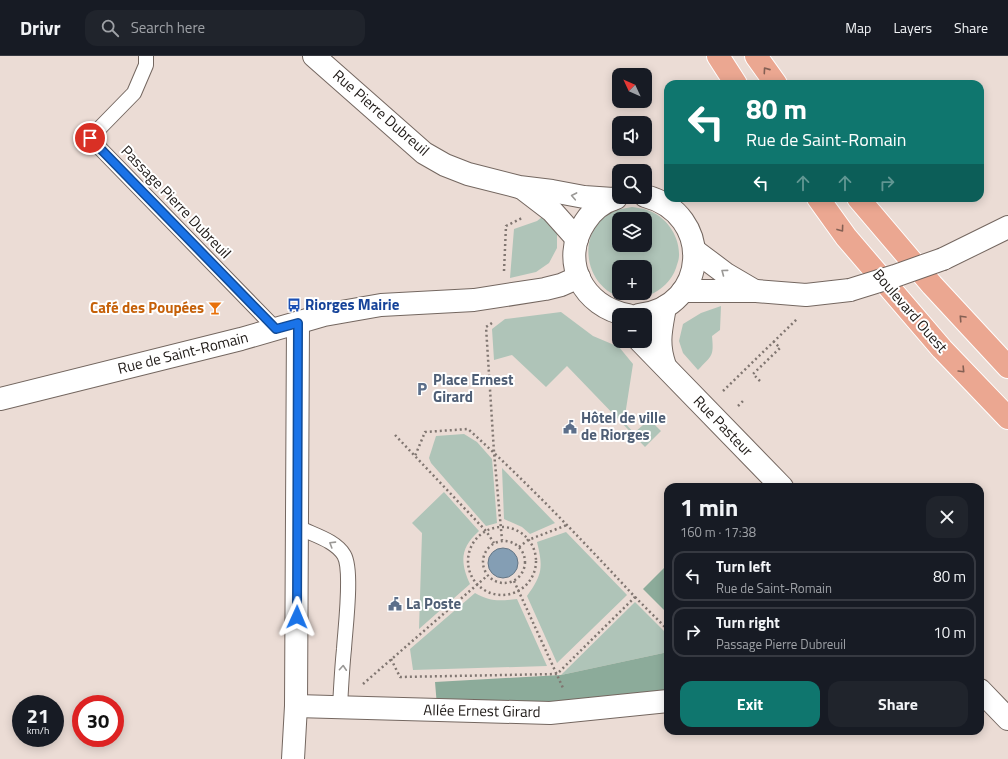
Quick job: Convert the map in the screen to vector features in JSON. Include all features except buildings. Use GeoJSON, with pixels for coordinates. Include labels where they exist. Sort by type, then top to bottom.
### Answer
{"type":"FeatureCollection","features":[{"type":"Feature","properties":{"kind":"main road"},"geometry":{"type":"LineString","coordinates":[[718,56],[733,80]]}},
{"type":"Feature","properties":{"kind":"main road"},"geometry":{"type":"LineString","coordinates":[[756,56],[773,80]]}},
{"type":"Feature","properties":{"kind":"main road","name":"Boulevard Ouest"},"geometry":{"type":"LineString","coordinates":[[821,202],[846,237],[942,349],[1008,418]]}},
{"type":"Feature","properties":{"kind":"main road"},"geometry":{"type":"LineString","coordinates":[[861,202],[932,285],[1008,367]]}},
{"type":"Feature","properties":{"kind":"street","name":"Rue Pierre Dubreuil"},"geometry":{"type":"LineString","coordinates":[[314,56],[424,153],[445,165],[460,171],[519,187],[584,197],[612,198]]}},
{"type":"Feature","properties":{"kind":"street","name":"Rue Pierre Dubreuil"},"geometry":{"type":"LineString","coordinates":[[519,187],[546,205],[577,239]]}},
{"type":"Feature","properties":{"kind":"street"},"geometry":{"type":"LineString","coordinates":[[652,198],[675,211],[688,229],[694,250],[694,264],[690,278],[682,291],[665,307],[652,312]]}},
{"type":"Feature","properties":{"kind":"street"},"geometry":{"type":"LineString","coordinates":[[612,200],[603,204],[594,211],[584,224],[575,246],[575,262],[578,277],[590,296],[602,306],[612,311]]}},
{"type":"Feature","properties":{"kind":"street"},"geometry":{"type":"LineString","coordinates":[[682,291],[756,291],[806,295],[850,290],[943,259],[1008,227]]}},
{"type":"Feature","properties":{"kind":"street"},"geometry":{"type":"LineString","coordinates":[[694,250],[726,274],[756,291]]}},
{"type":"Feature","properties":{"kind":"street","name":"Rue de Saint-Romain"},"geometry":{"type":"LineString","coordinates":[[0,398],[276,329],[324,315],[381,305],[474,300],[545,289],[578,277]]}},
{"type":"Feature","properties":{"kind":"street","name":"Rue Pasteur"},"geometry":{"type":"LineString","coordinates":[[665,307],[660,339],[660,352],[665,366]]}},
{"type":"Feature","properties":{"kind":"street"},"geometry":{"type":"LineString","coordinates":[[293,759],[296,706],[298,323]]}},
{"type":"Feature","properties":{"kind":"street","name":"Rue Pasteur"},"geometry":{"type":"LineString","coordinates":[[647,348],[778,483]]}},
{"type":"Feature","properties":{"kind":"street"},"geometry":{"type":"LineString","coordinates":[[984,694],[1008,719]]}},
{"type":"Feature","properties":{"kind":"street","name":"Allée Ernest Girard"},"geometry":{"type":"LineString","coordinates":[[296,706],[550,713],[664,701]]}},
{"type":"Feature","properties":{"kind":"lane","name":"Passage Pierre Dubreuil"},"geometry":{"type":"LineString","coordinates":[[146,56],[146,65],[134,93],[90,138],[276,329]]}},
{"type":"Feature","properties":{"kind":"lane"},"geometry":{"type":"LineString","coordinates":[[298,528],[329,542],[338,548],[345,556],[348,594],[340,707]]}},
{"type":"Feature","properties":{"kind":"path"},"geometry":{"type":"LineString","coordinates":[[502,540],[494,452],[486,326],[502,316],[506,226],[546,205]]}},
{"type":"Feature","properties":{"kind":"path"},"geometry":{"type":"LineString","coordinates":[[705,408],[822,294]]}},
{"type":"Feature","properties":{"kind":"path"},"geometry":{"type":"LineString","coordinates":[[760,381],[753,374],[780,348],[773,342]]}},
{"type":"Feature","properties":{"kind":"path"},"geometry":{"type":"LineString","coordinates":[[415,456],[425,432],[468,429],[494,452],[567,525],[664,626]]}},
{"type":"Feature","properties":{"kind":"path"},"geometry":{"type":"LineString","coordinates":[[396,435],[486,531],[494,543]]}},
{"type":"Feature","properties":{"kind":"path"},"geometry":{"type":"LineString","coordinates":[[519,546],[528,540],[567,525]]}},
{"type":"Feature","properties":{"kind":"path"},"geometry":{"type":"LineString","coordinates":[[496,527],[506,527],[516,530],[524,535],[535,552],[536,562],[534,572],[530,581],[519,591],[504,596],[494,595],[484,591],[472,578],[467,563],[470,548],[479,535],[486,531],[496,527]]}},
{"type":"Feature","properties":{"kind":"path"},"geometry":{"type":"LineString","coordinates":[[502,540],[514,543],[519,546],[525,556],[522,573],[514,581],[508,583],[497,582],[487,576],[484,570],[482,558],[488,546],[494,543],[502,540]]}},
{"type":"Feature","properties":{"kind":"path"},"geometry":{"type":"LineString","coordinates":[[340,707],[353,692],[487,576]]}},
{"type":"Feature","properties":{"kind":"path"},"geometry":{"type":"LineString","coordinates":[[514,581],[572,710]]}},
{"type":"Feature","properties":{"kind":"path"},"geometry":{"type":"LineString","coordinates":[[391,659],[400,677],[557,674],[635,597]]}},
{"type":"Feature","properties":{"kind":"green space"},"geometry":{"type":"Polygon","coordinates":[[[632,207],[652,212],[614,212],[632,207]]]}},
{"type":"Feature","properties":{"kind":"green space"},"geometry":{"type":"Polygon","coordinates":[[[652,212],[666,222],[674,234],[679,249],[678,260],[669,281],[662,288],[652,294],[652,260],[612,260],[612,294],[600,283],[591,269],[588,252],[591,236],[601,221],[612,213],[612,252],[652,252],[652,212]]]}},
{"type":"Feature","properties":{"kind":"green space"},"geometry":{"type":"Polygon","coordinates":[[[546,214],[557,230],[557,248],[549,263],[536,272],[510,278],[514,229],[537,221],[546,214]]]}},
{"type":"Feature","properties":{"kind":"green space"},"geometry":{"type":"Polygon","coordinates":[[[721,306],[720,330],[712,336],[713,348],[711,355],[698,370],[683,353],[679,341],[683,324],[701,313],[721,306]]]}},
{"type":"Feature","properties":{"kind":"green space"},"geometry":{"type":"Polygon","coordinates":[[[561,312],[593,336],[612,344],[612,348],[620,348],[633,364],[624,422],[634,433],[643,425],[655,425],[661,431],[645,447],[567,366],[546,387],[512,355],[494,360],[492,329],[505,319],[561,312]]]}},
{"type":"Feature","properties":{"kind":"green space"},"geometry":{"type":"Polygon","coordinates":[[[464,434],[477,442],[492,459],[497,523],[486,526],[431,463],[429,458],[436,436],[464,434]]]}},
{"type":"Feature","properties":{"kind":"green space"},"geometry":{"type":"Polygon","coordinates":[[[502,468],[555,523],[530,534],[522,527],[504,519],[502,468]]]}},
{"type":"Feature","properties":{"kind":"green space"},"geometry":{"type":"Polygon","coordinates":[[[444,492],[479,531],[468,543],[465,549],[463,562],[470,584],[419,629],[422,533],[412,523],[444,492]]]}},
{"type":"Feature","properties":{"kind":"green space"},"geometry":{"type":"Polygon","coordinates":[[[566,532],[627,595],[557,663],[527,596],[539,576],[541,564],[537,542],[566,532]]]}},
{"type":"Feature","properties":{"kind":"green space"},"geometry":{"type":"Polygon","coordinates":[[[664,568],[664,610],[643,589],[664,568]]]}},
{"type":"Feature","properties":{"kind":"green space"},"geometry":{"type":"Polygon","coordinates":[[[475,593],[495,600],[517,599],[547,666],[413,670],[410,649],[475,593]]]}},
{"type":"Feature","properties":{"kind":"green space"},"geometry":{"type":"Polygon","coordinates":[[[635,602],[664,631],[664,653],[561,675],[635,602]]]}},
{"type":"Feature","properties":{"kind":"green space"},"geometry":{"type":"Polygon","coordinates":[[[664,653],[664,694],[576,705],[437,706],[435,682],[561,675],[664,653]]]}},
{"type":"Feature","properties":{"kind":"water"},"geometry":{"type":"Polygon","coordinates":[[[503,548],[514,552],[518,563],[514,574],[503,578],[492,574],[488,563],[492,552],[503,548]]]}},
{"type":"Feature","properties":{"kind":"place","name":"Riorges Mairie"},"geometry":{"type":"Point","coordinates":[294,305]}},
{"type":"Feature","properties":{"kind":"place","name":"Café des Poupées"},"geometry":{"type":"Point","coordinates":[215,308]}},
{"type":"Feature","properties":{"kind":"place","name":"Place Ernest Girard"},"geometry":{"type":"Point","coordinates":[422,389]}},
{"type":"Feature","properties":{"kind":"place","name":"Hôtel de ville de Riorges"},"geometry":{"type":"Point","coordinates":[570,427]}},
{"type":"Feature","properties":{"kind":"place","name":"La Poste"},"geometry":{"type":"Point","coordinates":[395,604]}},
{"type":"Feature","properties":{"kind":"route"},"geometry":{"type":"LineString","coordinates":[[90,138],[276,329],[298,323],[297,617]]}}]}
